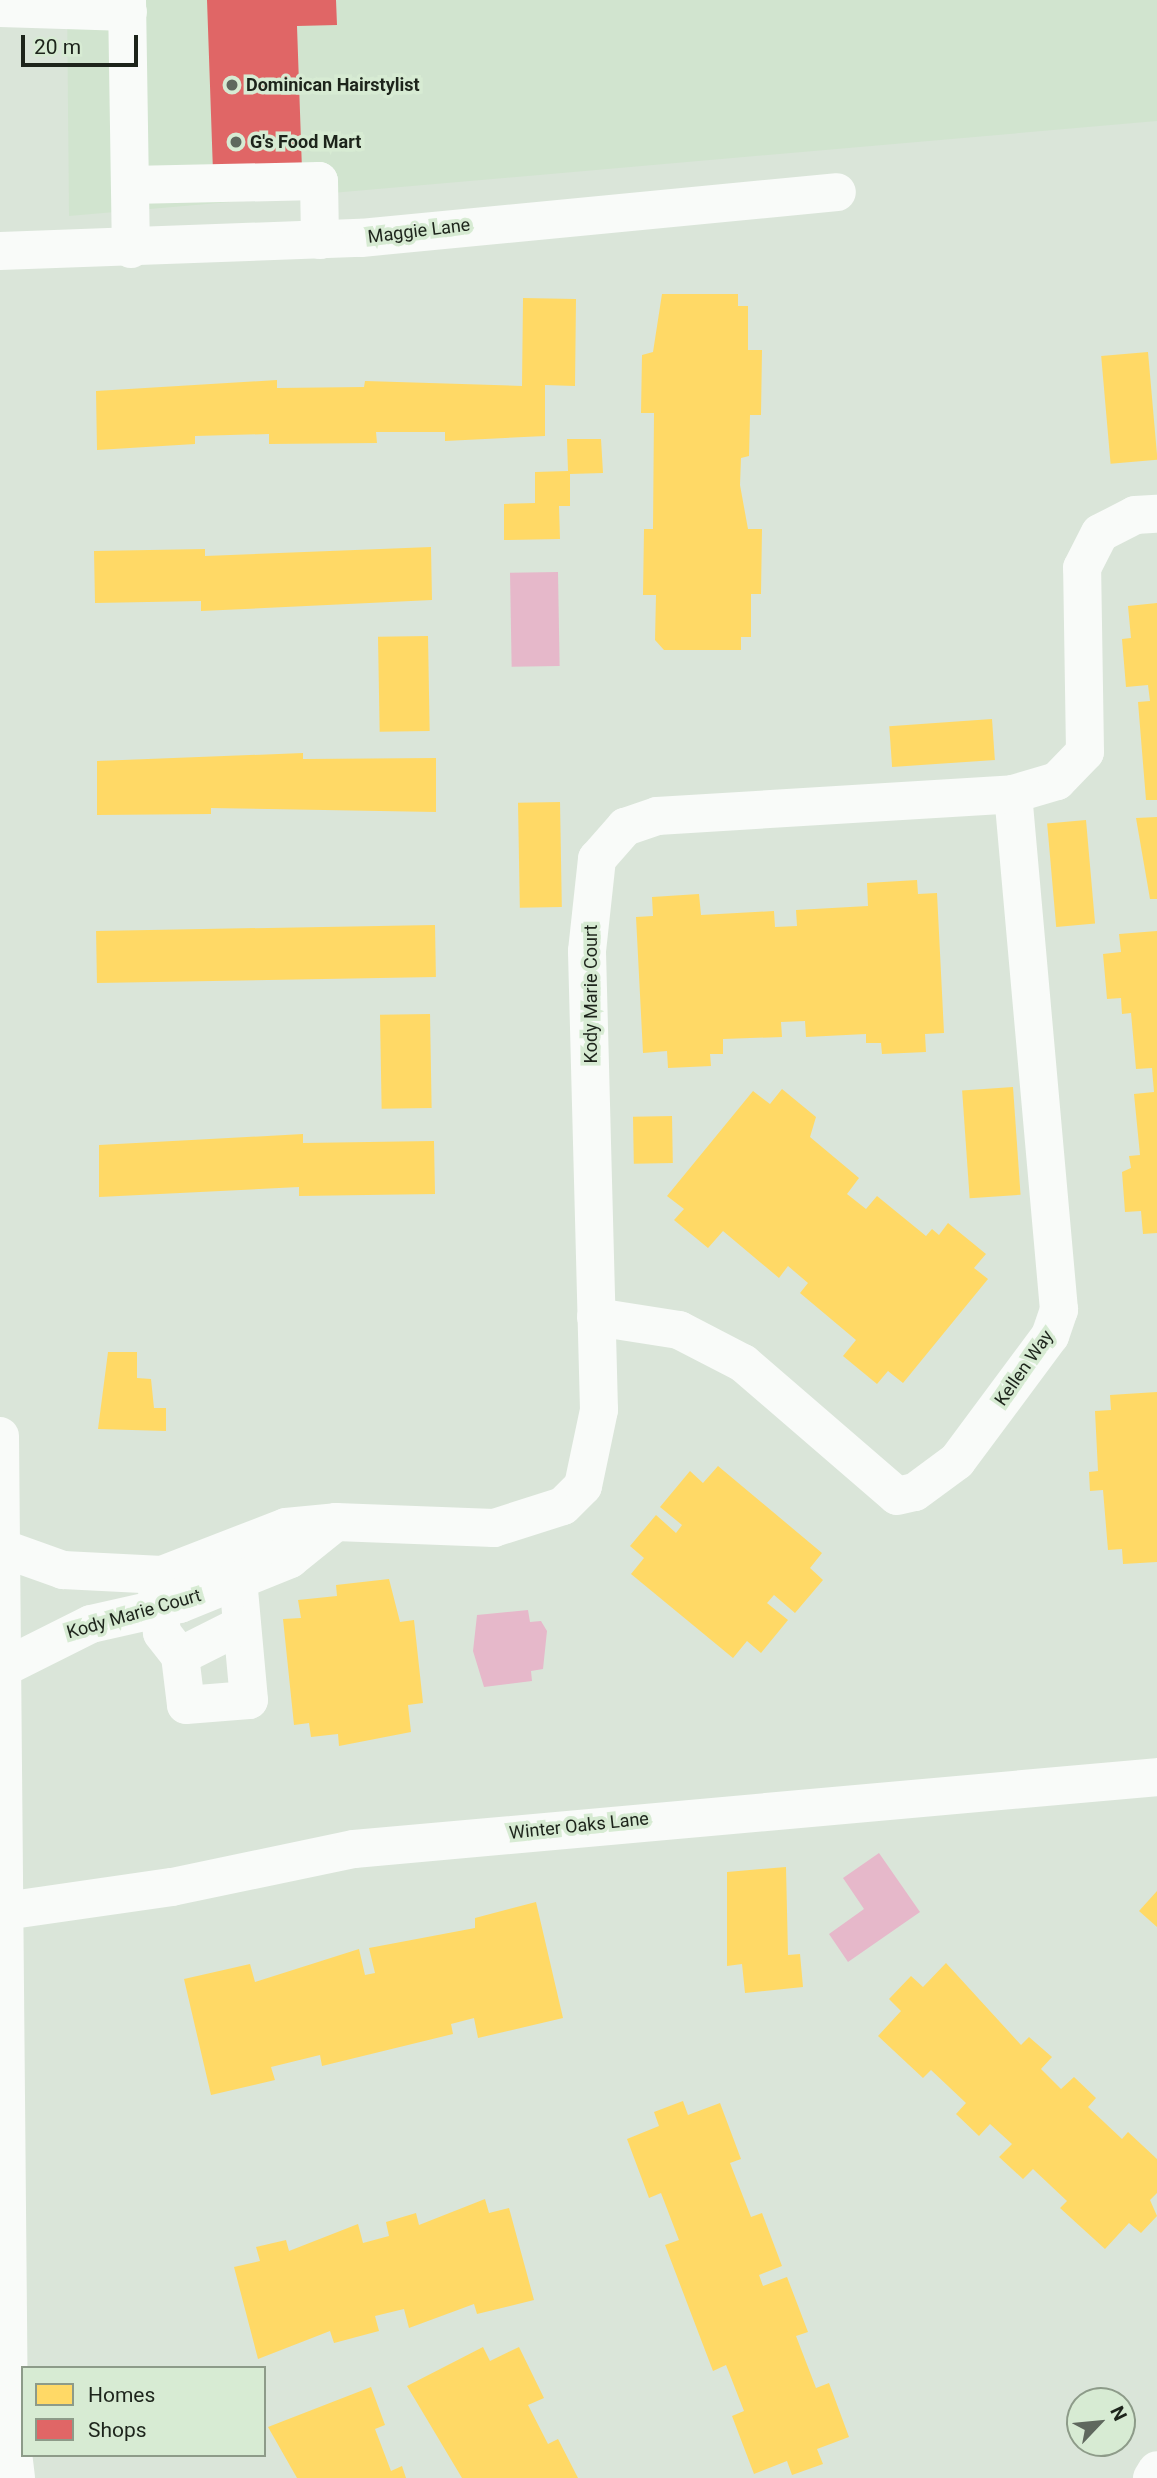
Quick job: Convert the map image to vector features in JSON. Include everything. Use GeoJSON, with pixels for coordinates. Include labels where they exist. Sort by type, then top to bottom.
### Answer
{"type":"FeatureCollection","features":[{"type":"Feature","properties":{"kind":"street"},"geometry":{"type":"LineString","coordinates":[[0,8],[128,6],[131,249]]}},
{"type":"Feature","properties":{"kind":"street"},"geometry":{"type":"LineString","coordinates":[[130,185],[319,181],[320,240]]}},
{"type":"Feature","properties":{"kind":"street","name":"Maggie Lane"},"geometry":{"type":"LineString","coordinates":[[0,251],[131,249],[320,240],[837,192]]}},
{"type":"Feature","properties":{"kind":"street","name":"Kody Marie Court"},"geometry":{"type":"LineString","coordinates":[[5,1667],[157,1592],[232,1566],[286,1527],[336,1521],[494,1528],[562,1506],[583,1486],[594,1456],[596,1317],[587,951],[597,859],[625,827],[657,816],[1013,794],[1057,781],[1085,752],[1082,568],[1100,533],[1135,515],[1157,514]]}},
{"type":"Feature","properties":{"kind":"street","name":"Kellen Way"},"geometry":{"type":"LineString","coordinates":[[596,1317],[679,1330],[743,1363],[897,1496],[915,1492],[957,1461],[1050,1336],[1059,1310],[1013,794]]}},
{"type":"Feature","properties":{"kind":"street"},"geometry":{"type":"LineString","coordinates":[[0,1436],[5,1667],[4,2211],[16,2478]]}},
{"type":"Feature","properties":{"kind":"street","name":"Kody Marie Court"},"geometry":{"type":"LineString","coordinates":[[4,1549],[63,1570],[157,1592]]}},
{"type":"Feature","properties":{"kind":"street"},"geometry":{"type":"LineString","coordinates":[[157,1592],[162,1633],[180,1656],[186,1705],[248,1700],[242,1625],[232,1566]]}},
{"type":"Feature","properties":{"kind":"street"},"geometry":{"type":"LineString","coordinates":[[180,1656],[242,1625]]}},
{"type":"Feature","properties":{"kind":"street","name":"Winter Oaks Lane"},"geometry":{"type":"LineString","coordinates":[[5,1911],[172,1887],[354,1849],[1157,1777]]}},
{"type":"Feature","properties":{"kind":"street"},"geometry":{"type":"LineString","coordinates":[[1152,2478],[1157,2470]]}},
{"type":"Feature","properties":{"kind":"shaded area"},"geometry":{"type":"Polygon","coordinates":[[[67,0],[1157,0],[1157,121],[69,216],[67,0]]]}},
{"type":"Feature","properties":{"kind":"shaded area"},"geometry":{"type":"Polygon","coordinates":[[[558,572],[560,666],[512,667],[510,573],[558,572]]]}},
{"type":"Feature","properties":{"kind":"shaded area"},"geometry":{"type":"Polygon","coordinates":[[[528,1610],[530,1622],[541,1621],[547,1631],[543,1669],[531,1671],[532,1681],[484,1687],[473,1651],[477,1615],[528,1610]]]}},
{"type":"Feature","properties":{"kind":"shaded area"},"geometry":{"type":"Polygon","coordinates":[[[879,1853],[920,1912],[848,1962],[829,1934],[864,1909],[843,1878],[879,1853]]]}},
{"type":"Feature","properties":{"kind":"building: Homes"},"geometry":{"type":"Polygon","coordinates":[[[662,294],[738,294],[738,306],[748,306],[748,350],[762,350],[761,415],[750,415],[749,456],[741,458],[740,485],[748,529],[762,529],[761,594],[751,594],[751,637],[741,637],[741,650],[664,650],[655,640],[656,595],[643,595],[644,529],[653,529],[654,413],[641,413],[642,355],[653,352],[662,294]]]}},
{"type":"Feature","properties":{"kind":"building: Homes"},"geometry":{"type":"Polygon","coordinates":[[[523,298],[576,299],[575,386],[545,385],[545,436],[445,441],[445,432],[376,432],[377,443],[269,444],[269,434],[195,436],[195,444],[97,450],[96,391],[277,380],[277,388],[364,387],[365,381],[522,386],[523,298]]]}},
{"type":"Feature","properties":{"kind":"building: Homes"},"geometry":{"type":"Polygon","coordinates":[[[1148,352],[1157,460],[1111,464],[1101,356],[1148,352]]]}},
{"type":"Feature","properties":{"kind":"building: Homes"},"geometry":{"type":"Polygon","coordinates":[[[567,439],[601,439],[603,473],[570,474],[570,506],[559,506],[560,539],[504,540],[504,504],[535,503],[535,472],[568,471],[567,439]]]}},
{"type":"Feature","properties":{"kind":"building: Homes"},"geometry":{"type":"Polygon","coordinates":[[[431,547],[432,600],[201,611],[201,601],[95,603],[94,551],[205,549],[205,556],[431,547]]]}},
{"type":"Feature","properties":{"kind":"building: Homes"},"geometry":{"type":"Polygon","coordinates":[[[1157,603],[1157,800],[1146,800],[1138,702],[1150,701],[1148,685],[1126,687],[1122,639],[1131,638],[1128,606],[1157,603]]]}},
{"type":"Feature","properties":{"kind":"building: Homes"},"geometry":{"type":"Polygon","coordinates":[[[428,636],[430,731],[380,732],[378,637],[428,636]]]}},
{"type":"Feature","properties":{"kind":"building: Homes"},"geometry":{"type":"Polygon","coordinates":[[[992,719],[995,760],[892,767],[889,726],[992,719]]]}},
{"type":"Feature","properties":{"kind":"building: Homes"},"geometry":{"type":"Polygon","coordinates":[[[303,753],[303,759],[436,758],[436,812],[211,808],[211,814],[97,815],[97,761],[303,753]]]}},
{"type":"Feature","properties":{"kind":"building: Homes"},"geometry":{"type":"Polygon","coordinates":[[[560,802],[562,907],[520,908],[518,803],[560,802]]]}},
{"type":"Feature","properties":{"kind":"building: Homes"},"geometry":{"type":"Polygon","coordinates":[[[1157,817],[1157,899],[1150,899],[1136,818],[1157,817]]]}},
{"type":"Feature","properties":{"kind":"building: Homes"},"geometry":{"type":"Polygon","coordinates":[[[1086,820],[1095,924],[1056,927],[1047,823],[1086,820]]]}},
{"type":"Feature","properties":{"kind":"building: Homes"},"geometry":{"type":"Polygon","coordinates":[[[917,880],[918,894],[937,893],[944,1033],[925,1034],[926,1052],[882,1054],[881,1043],[866,1043],[866,1034],[806,1037],[805,1021],[781,1022],[782,1037],[723,1039],[723,1054],[710,1054],[711,1066],[668,1068],[667,1051],[643,1053],[636,917],[653,916],[652,897],[699,894],[701,915],[774,911],[775,927],[797,926],[796,910],[868,906],[867,883],[917,880]]]}},
{"type":"Feature","properties":{"kind":"building: Homes"},"geometry":{"type":"Polygon","coordinates":[[[435,925],[436,977],[97,983],[96,931],[435,925]]]}},
{"type":"Feature","properties":{"kind":"building: Homes"},"geometry":{"type":"Polygon","coordinates":[[[1157,931],[1157,1233],[1143,1234],[1141,1211],[1125,1212],[1122,1172],[1131,1168],[1129,1156],[1140,1155],[1134,1094],[1154,1092],[1152,1068],[1136,1069],[1131,1013],[1122,1014],[1121,998],[1107,999],[1103,954],[1121,952],[1119,934],[1157,931]]]}},
{"type":"Feature","properties":{"kind":"building: Homes"},"geometry":{"type":"Polygon","coordinates":[[[430,1014],[432,1108],[382,1109],[380,1015],[430,1014]]]}},
{"type":"Feature","properties":{"kind":"building: Homes"},"geometry":{"type":"Polygon","coordinates":[[[1013,1087],[1021,1195],[970,1198],[962,1091],[1013,1087]]]}},
{"type":"Feature","properties":{"kind":"building: Homes"},"geometry":{"type":"Polygon","coordinates":[[[782,1089],[816,1117],[810,1137],[859,1178],[847,1194],[866,1209],[877,1196],[926,1236],[932,1229],[939,1235],[948,1223],[986,1254],[974,1268],[988,1279],[903,1383],[888,1371],[877,1384],[843,1356],[856,1340],[800,1293],[808,1283],[788,1266],[779,1278],[723,1231],[708,1248],[674,1220],[684,1209],[667,1196],[753,1091],[770,1104],[782,1089]]]}},
{"type":"Feature","properties":{"kind":"building: Homes"},"geometry":{"type":"Polygon","coordinates":[[[672,1116],[673,1163],[634,1164],[633,1117],[672,1116]]]}},
{"type":"Feature","properties":{"kind":"building: Homes"},"geometry":{"type":"Polygon","coordinates":[[[303,1134],[303,1143],[434,1141],[435,1194],[299,1196],[299,1187],[99,1197],[99,1145],[303,1134]]]}},
{"type":"Feature","properties":{"kind":"building: Homes"},"geometry":{"type":"Polygon","coordinates":[[[108,1352],[137,1352],[137,1378],[151,1379],[154,1408],[166,1408],[166,1431],[98,1429],[108,1352]]]}},
{"type":"Feature","properties":{"kind":"building: Homes"},"geometry":{"type":"Polygon","coordinates":[[[1157,1392],[1157,1562],[1123,1564],[1122,1549],[1108,1550],[1103,1490],[1090,1491],[1089,1472],[1098,1471],[1095,1411],[1111,1410],[1110,1395],[1157,1392]]]}},
{"type":"Feature","properties":{"kind":"building: Homes"},"geometry":{"type":"Polygon","coordinates":[[[718,1466],[822,1553],[810,1568],[823,1580],[795,1613],[774,1595],[767,1603],[788,1620],[761,1653],[747,1641],[733,1658],[631,1574],[644,1558],[630,1546],[656,1515],[676,1533],[682,1525],[660,1507],[690,1471],[703,1483],[718,1466]]]}},
{"type":"Feature","properties":{"kind":"building: Homes"},"geometry":{"type":"Polygon","coordinates":[[[389,1579],[400,1622],[414,1620],[423,1703],[408,1705],[411,1732],[339,1746],[338,1734],[311,1737],[309,1723],[294,1725],[283,1619],[301,1618],[298,1600],[337,1596],[336,1585],[389,1579]]]}},
{"type":"Feature","properties":{"kind":"building: Homes"},"geometry":{"type":"Polygon","coordinates":[[[786,1867],[788,1955],[800,1954],[803,1987],[745,1993],[742,1964],[727,1966],[727,1872],[786,1867]]]}},
{"type":"Feature","properties":{"kind":"building: Homes"},"geometry":{"type":"Polygon","coordinates":[[[1157,1891],[1157,1927],[1139,1911],[1157,1891]]]}},
{"type":"Feature","properties":{"kind":"building: Homes"},"geometry":{"type":"Polygon","coordinates":[[[536,1902],[563,2018],[478,2038],[474,2018],[451,2024],[453,2034],[322,2066],[320,2055],[271,2067],[275,2080],[211,2095],[184,1979],[250,1964],[255,1982],[359,1949],[365,1975],[375,1973],[369,1948],[475,1928],[475,1918],[536,1902]]]}},
{"type":"Feature","properties":{"kind":"building: Homes"},"geometry":{"type":"Polygon","coordinates":[[[946,1963],[1021,2045],[1029,2037],[1052,2057],[1041,2069],[1061,2089],[1074,2077],[1096,2098],[1088,2107],[1122,2139],[1128,2132],[1157,2159],[1157,2193],[1150,2200],[1157,2216],[1141,2233],[1129,2223],[1105,2249],[1060,2208],[1067,2201],[1033,2169],[1023,2179],[999,2157],[1012,2144],[990,2124],[979,2136],[956,2114],[966,2103],[931,2070],[923,2078],[878,2036],[901,2011],[889,1999],[911,1976],[923,1987],[946,1963]]]}},
{"type":"Feature","properties":{"kind":"building: Homes"},"geometry":{"type":"Polygon","coordinates":[[[683,2101],[688,2115],[720,2103],[741,2159],[730,2163],[751,2217],[762,2213],[782,2266],[759,2275],[763,2286],[787,2277],[808,2332],[796,2336],[816,2388],[829,2383],[849,2437],[817,2449],[823,2464],[792,2475],[787,2461],[754,2474],[732,2416],[744,2411],[726,2365],[713,2371],[665,2245],[679,2240],[661,2193],[649,2198],[627,2139],[659,2126],[654,2112],[683,2101]]]}},
{"type":"Feature","properties":{"kind":"building: Homes"},"geometry":{"type":"Polygon","coordinates":[[[485,2199],[489,2213],[509,2208],[534,2300],[477,2314],[474,2304],[409,2328],[404,2309],[375,2316],[379,2331],[334,2343],[330,2331],[258,2359],[234,2267],[260,2261],[256,2247],[286,2240],[289,2251],[358,2224],[363,2243],[389,2236],[386,2222],[416,2213],[419,2225],[485,2199]]]}},
{"type":"Feature","properties":{"kind":"building: Homes"},"geometry":{"type":"Polygon","coordinates":[[[483,2347],[490,2361],[519,2347],[544,2398],[528,2405],[548,2444],[558,2439],[578,2478],[462,2478],[407,2386],[483,2347]]]}},
{"type":"Feature","properties":{"kind":"building: Homes"},"geometry":{"type":"Polygon","coordinates":[[[371,2387],[385,2425],[375,2429],[391,2471],[402,2466],[406,2478],[297,2478],[268,2427],[371,2387]]]}},
{"type":"Feature","properties":{"kind":"building: Shops"},"geometry":{"type":"Polygon","coordinates":[[[207,0],[336,0],[337,25],[297,26],[302,170],[213,172],[207,0]]]}},
{"type":"Feature","properties":{"kind":"place","name":"Dominican Hairstylist"},"geometry":{"type":"Point","coordinates":[232,85]}},
{"type":"Feature","properties":{"kind":"place","name":"G's Food Mart"},"geometry":{"type":"Point","coordinates":[236,142]}}]}
